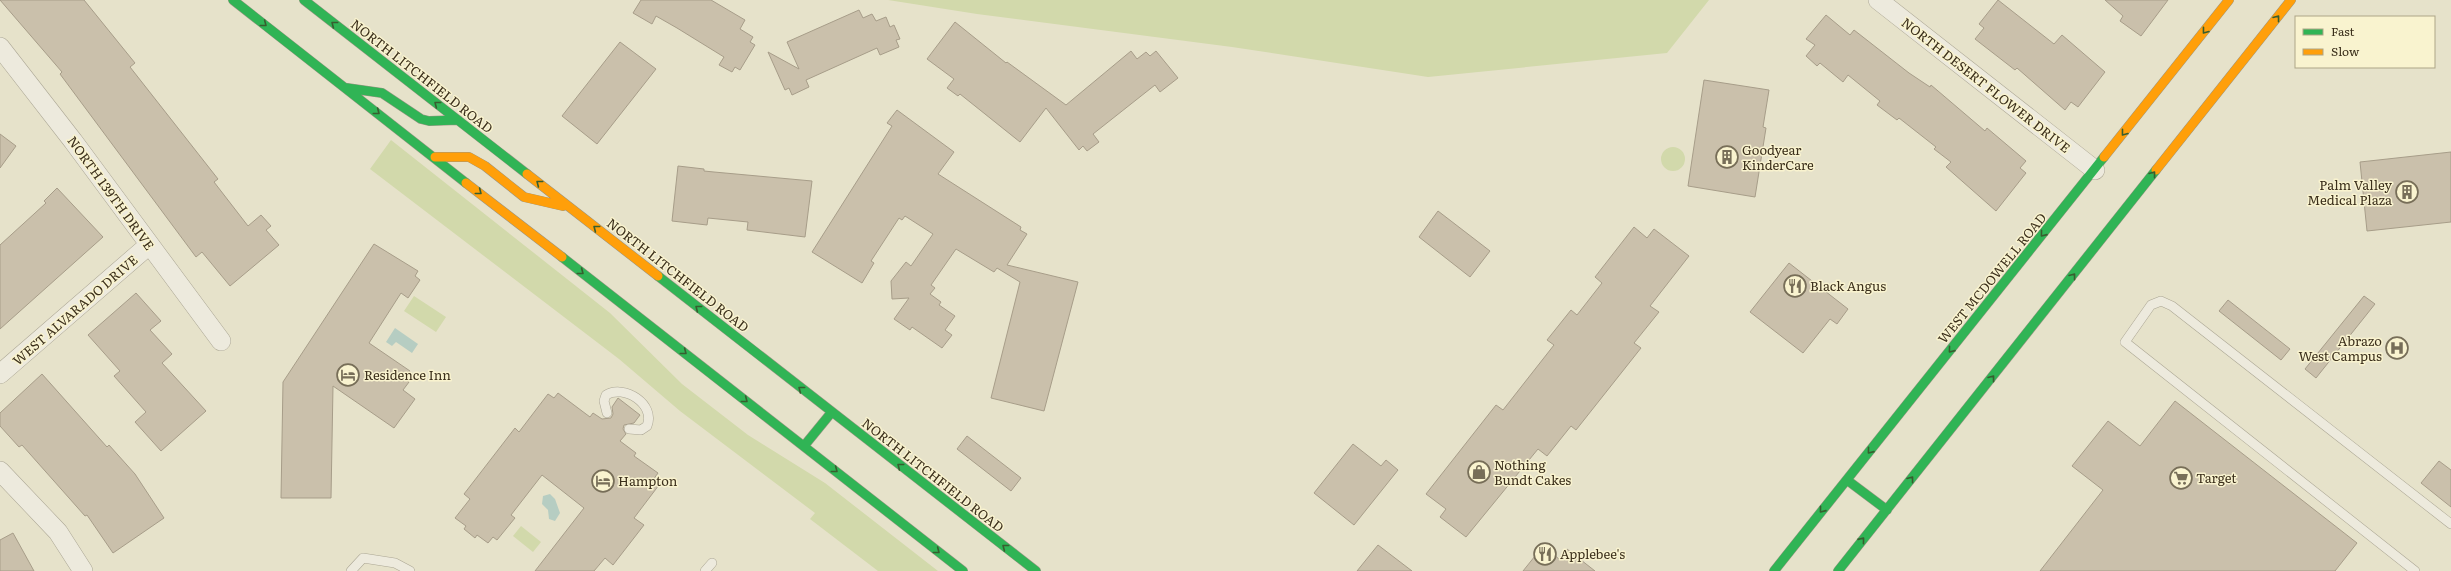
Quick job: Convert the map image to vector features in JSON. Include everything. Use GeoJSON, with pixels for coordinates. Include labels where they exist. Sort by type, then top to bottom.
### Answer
{"type":"FeatureCollection","features":[{"type":"Feature","properties":{"kind":"main road"},"geometry":{"type":"LineString","coordinates":[[233,0],[963,571]]}},
{"type":"Feature","properties":{"kind":"main road","name":"NORTH LITCHFIELD ROAD"},"geometry":{"type":"LineString","coordinates":[[304,0],[831,413],[1036,571]]}},
{"type":"Feature","properties":{"kind":"main road","name":"WEST MCDOWELL ROAD"},"geometry":{"type":"LineString","coordinates":[[1774,571],[2229,0]]}},
{"type":"Feature","properties":{"kind":"main road"},"geometry":{"type":"LineString","coordinates":[[1838,571],[2291,0]]}},
{"type":"Feature","properties":{"kind":"main road"},"geometry":{"type":"LineString","coordinates":[[346,88],[382,93],[412,116],[420,119],[429,121],[458,120]]}},
{"type":"Feature","properties":{"kind":"main road"},"geometry":{"type":"LineString","coordinates":[[434,157],[469,157],[485,166],[524,197],[570,207]]}},
{"type":"Feature","properties":{"kind":"main road"},"geometry":{"type":"LineString","coordinates":[[804,446],[831,413]]}},
{"type":"Feature","properties":{"kind":"main road"},"geometry":{"type":"LineString","coordinates":[[1847,480],[1887,510]]}},
{"type":"Feature","properties":{"kind":"street","name":"NORTH DESERT FLOWER DRIVE"},"geometry":{"type":"LineString","coordinates":[[1878,0],[2095,170]]}},
{"type":"Feature","properties":{"kind":"street","name":"NORTH 139TH DRIVE"},"geometry":{"type":"LineString","coordinates":[[0,47],[73,141],[220,340]]}},
{"type":"Feature","properties":{"kind":"street","name":"WEST ALVARADO DRIVE"},"geometry":{"type":"LineString","coordinates":[[0,374],[149,245]]}},
{"type":"Feature","properties":{"kind":"street"},"geometry":{"type":"LineString","coordinates":[[0,471],[58,532],[83,571]]}},
{"type":"Feature","properties":{"kind":"lane"},"geometry":{"type":"LineString","coordinates":[[2415,571],[2125,342],[2151,305],[2161,301],[2172,306],[2451,524]]}},
{"type":"Feature","properties":{"kind":"lane"},"geometry":{"type":"LineString","coordinates":[[607,412],[604,401],[606,395],[612,391],[626,391],[647,408],[650,413],[647,426],[641,430],[629,429]]}},
{"type":"Feature","properties":{"kind":"lane"},"geometry":{"type":"LineString","coordinates":[[351,571],[363,558],[395,563],[410,571]]}},
{"type":"Feature","properties":{"kind":"lane"},"geometry":{"type":"LineString","coordinates":[[705,571],[712,562]]}},
{"type":"Feature","properties":{"kind":"green space"},"geometry":{"type":"Polygon","coordinates":[[[888,0],[1709,0],[1667,53],[1428,77],[1232,47],[977,14],[888,0]]]}},
{"type":"Feature","properties":{"kind":"green space"},"geometry":{"type":"Polygon","coordinates":[[[391,140],[610,313],[682,384],[748,435],[825,483],[938,571],[878,571],[810,519],[815,513],[680,411],[619,359],[370,169],[391,140]]]}},
{"type":"Feature","properties":{"kind":"green space"},"geometry":{"type":"Polygon","coordinates":[[[1673,147],[1682,150],[1685,159],[1682,168],[1673,171],[1664,168],[1661,159],[1664,150],[1673,147]]]}},
{"type":"Feature","properties":{"kind":"green space"},"geometry":{"type":"Polygon","coordinates":[[[414,296],[446,317],[436,332],[404,311],[414,296]]]}},
{"type":"Feature","properties":{"kind":"green space"},"geometry":{"type":"Polygon","coordinates":[[[521,526],[541,542],[533,552],[513,536],[521,526]]]}},
{"type":"Feature","properties":{"kind":"shaded area"},"geometry":{"type":"Polygon","coordinates":[[[395,328],[418,344],[412,353],[396,342],[392,346],[386,342],[395,328]]]}},
{"type":"Feature","properties":{"kind":"shaded area"},"geometry":{"type":"Polygon","coordinates":[[[550,494],[555,499],[560,513],[555,521],[549,519],[548,510],[542,504],[543,496],[550,494]]]}},
{"type":"Feature","properties":{"kind":"building"},"geometry":{"type":"Polygon","coordinates":[[[0,0],[84,0],[135,63],[130,67],[218,179],[214,182],[248,226],[261,215],[271,226],[266,230],[279,245],[230,286],[202,252],[196,257],[60,74],[62,72],[0,0]]]}},
{"type":"Feature","properties":{"kind":"building"},"geometry":{"type":"Polygon","coordinates":[[[641,0],[711,0],[745,20],[740,29],[753,37],[750,42],[755,45],[740,70],[735,67],[732,72],[719,65],[724,57],[677,28],[656,16],[652,24],[633,13],[641,0]]]}},
{"type":"Feature","properties":{"kind":"building"},"geometry":{"type":"Polygon","coordinates":[[[1998,0],[2054,44],[2062,35],[2105,72],[2078,107],[2071,102],[2065,110],[2017,68],[2015,70],[1975,39],[1984,28],[1979,24],[1998,0]]]}},
{"type":"Feature","properties":{"kind":"building"},"geometry":{"type":"Polygon","coordinates":[[[2105,0],[2168,0],[2141,36],[2120,21],[2123,16],[2105,0]]]}},
{"type":"Feature","properties":{"kind":"building"},"geometry":{"type":"Polygon","coordinates":[[[859,10],[863,18],[872,14],[876,21],[886,17],[890,27],[894,25],[900,39],[896,40],[899,47],[880,55],[877,48],[806,80],[809,87],[792,95],[789,88],[785,90],[768,52],[799,69],[787,42],[859,10]]]}},
{"type":"Feature","properties":{"kind":"building"},"geometry":{"type":"Polygon","coordinates":[[[1826,15],[1850,35],[1854,30],[1909,73],[1930,87],[1931,85],[1985,131],[1987,128],[2026,161],[2020,168],[2026,173],[1996,211],[1946,167],[1951,162],[1934,149],[1936,147],[1899,118],[1897,120],[1877,105],[1880,101],[1848,75],[1843,82],[1820,63],[1817,66],[1806,56],[1815,45],[1806,39],[1826,15]]]}},
{"type":"Feature","properties":{"kind":"building"},"geometry":{"type":"Polygon","coordinates":[[[955,22],[1006,63],[1007,62],[1066,105],[1131,51],[1137,59],[1146,52],[1150,56],[1156,51],[1178,78],[1160,92],[1155,85],[1093,134],[1099,142],[1087,151],[1083,146],[1079,150],[1046,108],[1020,142],[960,94],[958,96],[947,88],[954,79],[927,59],[955,22]]]}},
{"type":"Feature","properties":{"kind":"building"},"geometry":{"type":"Polygon","coordinates":[[[620,42],[656,69],[597,144],[562,116],[620,42]]]}},
{"type":"Feature","properties":{"kind":"building","name":"Goodyear KinderCare"},"geometry":{"type":"Polygon","coordinates":[[[1704,80],[1769,90],[1763,127],[1766,128],[1755,197],[1688,186],[1704,80]]]}},
{"type":"Feature","properties":{"kind":"building"},"geometry":{"type":"Polygon","coordinates":[[[897,110],[954,152],[938,174],[1021,227],[1020,230],[1027,234],[1007,265],[1078,282],[1044,411],[991,398],[1020,282],[997,268],[994,272],[956,249],[931,285],[935,288],[930,294],[941,302],[939,305],[955,316],[945,330],[952,335],[942,348],[912,327],[910,330],[894,319],[909,298],[892,299],[891,281],[906,262],[911,266],[933,234],[905,216],[902,220],[899,218],[871,261],[874,263],[862,283],[812,252],[892,126],[887,123],[897,110]]]}},
{"type":"Feature","properties":{"kind":"building"},"geometry":{"type":"Polygon","coordinates":[[[0,134],[16,146],[0,168],[0,134]]]}},
{"type":"Feature","properties":{"kind":"building","name":"Palm Valley Medical Plaza"},"geometry":{"type":"Polygon","coordinates":[[[2451,152],[2451,222],[2367,231],[2360,162],[2451,152]]]}},
{"type":"Feature","properties":{"kind":"building"},"geometry":{"type":"Polygon","coordinates":[[[678,166],[704,169],[704,171],[812,181],[805,237],[747,230],[748,222],[708,218],[707,225],[672,221],[678,166]]]}},
{"type":"Feature","properties":{"kind":"building"},"geometry":{"type":"Polygon","coordinates":[[[57,188],[103,237],[0,329],[0,245],[46,203],[44,201],[57,188]]]}},
{"type":"Feature","properties":{"kind":"building"},"geometry":{"type":"Polygon","coordinates":[[[1438,211],[1490,251],[1470,277],[1419,237],[1438,211]]]}},
{"type":"Feature","properties":{"kind":"building"},"geometry":{"type":"Polygon","coordinates":[[[1634,227],[1647,238],[1654,229],[1689,256],[1650,306],[1659,312],[1634,343],[1641,348],[1576,430],[1571,426],[1547,456],[1538,449],[1466,537],[1440,517],[1446,509],[1426,494],[1496,405],[1503,410],[1554,345],[1547,340],[1571,310],[1577,315],[1602,283],[1595,277],[1634,227]]]}},
{"type":"Feature","properties":{"kind":"building","name":"Residence Inn"},"geometry":{"type":"Polygon","coordinates":[[[374,244],[418,271],[415,276],[420,280],[408,298],[401,293],[369,343],[410,371],[404,379],[409,382],[403,390],[415,399],[394,428],[333,386],[331,498],[281,498],[283,382],[374,244]]]}},
{"type":"Feature","properties":{"kind":"building","name":"Black Angus"},"geometry":{"type":"Polygon","coordinates":[[[1789,263],[1848,309],[1837,324],[1830,319],[1803,353],[1750,312],[1789,263]]]}},
{"type":"Feature","properties":{"kind":"building"},"geometry":{"type":"Polygon","coordinates":[[[136,293],[161,321],[150,330],[172,354],[162,363],[206,411],[161,451],[135,422],[146,412],[114,376],[120,371],[88,335],[136,293]]]}},
{"type":"Feature","properties":{"kind":"building"},"geometry":{"type":"Polygon","coordinates":[[[2364,296],[2375,304],[2316,378],[2305,369],[2364,296]]]}},
{"type":"Feature","properties":{"kind":"building"},"geometry":{"type":"Polygon","coordinates":[[[2228,300],[2290,349],[2281,360],[2219,311],[2228,300]]]}},
{"type":"Feature","properties":{"kind":"building"},"geometry":{"type":"Polygon","coordinates":[[[42,374],[107,447],[109,445],[135,474],[164,518],[113,553],[87,515],[85,516],[22,445],[19,447],[0,426],[0,413],[42,374]]]}},
{"type":"Feature","properties":{"kind":"building","name":"Hampton"},"geometry":{"type":"Polygon","coordinates":[[[558,393],[590,417],[593,413],[602,419],[611,418],[613,414],[612,407],[618,398],[640,415],[634,423],[624,425],[623,429],[626,434],[620,441],[636,453],[634,456],[658,473],[653,480],[659,485],[634,518],[644,525],[613,565],[605,558],[594,571],[535,571],[584,508],[542,475],[511,515],[515,518],[497,540],[493,537],[488,543],[477,535],[475,538],[464,529],[466,526],[455,518],[470,499],[464,494],[515,428],[519,432],[548,394],[554,398],[558,393]]]}},
{"type":"Feature","properties":{"kind":"building","name":"Target"},"geometry":{"type":"Polygon","coordinates":[[[2175,401],[2357,543],[2335,571],[2040,571],[2103,490],[2072,466],[2108,421],[2140,446],[2175,401]]]}},
{"type":"Feature","properties":{"kind":"building"},"geometry":{"type":"Polygon","coordinates":[[[967,436],[1021,478],[1011,491],[957,449],[967,436]]]}},
{"type":"Feature","properties":{"kind":"building"},"geometry":{"type":"Polygon","coordinates":[[[1353,444],[1381,466],[1386,460],[1398,470],[1354,525],[1314,493],[1353,444]]]}},
{"type":"Feature","properties":{"kind":"building"},"geometry":{"type":"Polygon","coordinates":[[[2439,461],[2451,470],[2451,507],[2421,483],[2439,461]]]}},
{"type":"Feature","properties":{"kind":"building"},"geometry":{"type":"Polygon","coordinates":[[[13,533],[34,571],[0,571],[0,540],[13,533]]]}},
{"type":"Feature","properties":{"kind":"building"},"geometry":{"type":"Polygon","coordinates":[[[1378,545],[1412,571],[1357,571],[1378,545]]]}},
{"type":"Feature","properties":{"kind":"building","name":"Applebee's"},"geometry":{"type":"Polygon","coordinates":[[[1543,546],[1559,559],[1567,549],[1595,571],[1523,571],[1543,546]]]}},
{"type":"Feature","properties":{"kind":"traffic: fast"},"geometry":{"type":"LineString","coordinates":[[233,0],[466,183]]}},
{"type":"Feature","properties":{"kind":"traffic: fast"},"geometry":{"type":"LineString","coordinates":[[304,0],[527,174]]}},
{"type":"Feature","properties":{"kind":"traffic: fast"},"geometry":{"type":"LineString","coordinates":[[347,88],[382,93],[421,119],[429,121],[458,120]]}},
{"type":"Feature","properties":{"kind":"traffic: fast"},"geometry":{"type":"LineString","coordinates":[[1774,571],[2104,157]]}},
{"type":"Feature","properties":{"kind":"traffic: fast"},"geometry":{"type":"LineString","coordinates":[[1838,571],[2156,170]]}},
{"type":"Feature","properties":{"kind":"traffic: fast"},"geometry":{"type":"LineString","coordinates":[[562,257],[963,571]]}},
{"type":"Feature","properties":{"kind":"traffic: fast"},"geometry":{"type":"LineString","coordinates":[[658,276],[1036,571]]}},
{"type":"Feature","properties":{"kind":"traffic: fast"},"geometry":{"type":"LineString","coordinates":[[804,446],[831,413]]}},
{"type":"Feature","properties":{"kind":"traffic: fast"},"geometry":{"type":"LineString","coordinates":[[1847,480],[1887,510]]}},
{"type":"Feature","properties":{"kind":"traffic: slow"},"geometry":{"type":"LineString","coordinates":[[2104,157],[2229,0]]}},
{"type":"Feature","properties":{"kind":"traffic: slow"},"geometry":{"type":"LineString","coordinates":[[2156,170],[2291,0]]}},
{"type":"Feature","properties":{"kind":"traffic: slow"},"geometry":{"type":"LineString","coordinates":[[435,157],[469,157],[485,166],[524,197],[563,206]]}},
{"type":"Feature","properties":{"kind":"traffic: slow"},"geometry":{"type":"LineString","coordinates":[[527,174],[658,276]]}},
{"type":"Feature","properties":{"kind":"traffic: slow"},"geometry":{"type":"LineString","coordinates":[[466,183],[562,257]]}},
{"type":"Feature","properties":{"kind":"place","name":"Goodyear KinderCare"},"geometry":{"type":"Point","coordinates":[1727,157]}},
{"type":"Feature","properties":{"kind":"place","name":"Palm Valley Medical Plaza"},"geometry":{"type":"Point","coordinates":[2407,192]}},
{"type":"Feature","properties":{"kind":"place","name":"Black Angus"},"geometry":{"type":"Point","coordinates":[1795,286]}},
{"type":"Feature","properties":{"kind":"place","name":"Abrazo West Campus"},"geometry":{"type":"Point","coordinates":[2397,348]}},
{"type":"Feature","properties":{"kind":"place","name":"Residence Inn"},"geometry":{"type":"Point","coordinates":[348,375]}},
{"type":"Feature","properties":{"kind":"place","name":"Nothing Bundt Cakes"},"geometry":{"type":"Point","coordinates":[1479,472]}},
{"type":"Feature","properties":{"kind":"place","name":"Target"},"geometry":{"type":"Point","coordinates":[2181,478]}},
{"type":"Feature","properties":{"kind":"place","name":"Hampton"},"geometry":{"type":"Point","coordinates":[603,481]}},
{"type":"Feature","properties":{"kind":"place","name":"Applebee's"},"geometry":{"type":"Point","coordinates":[1545,554]}}]}
